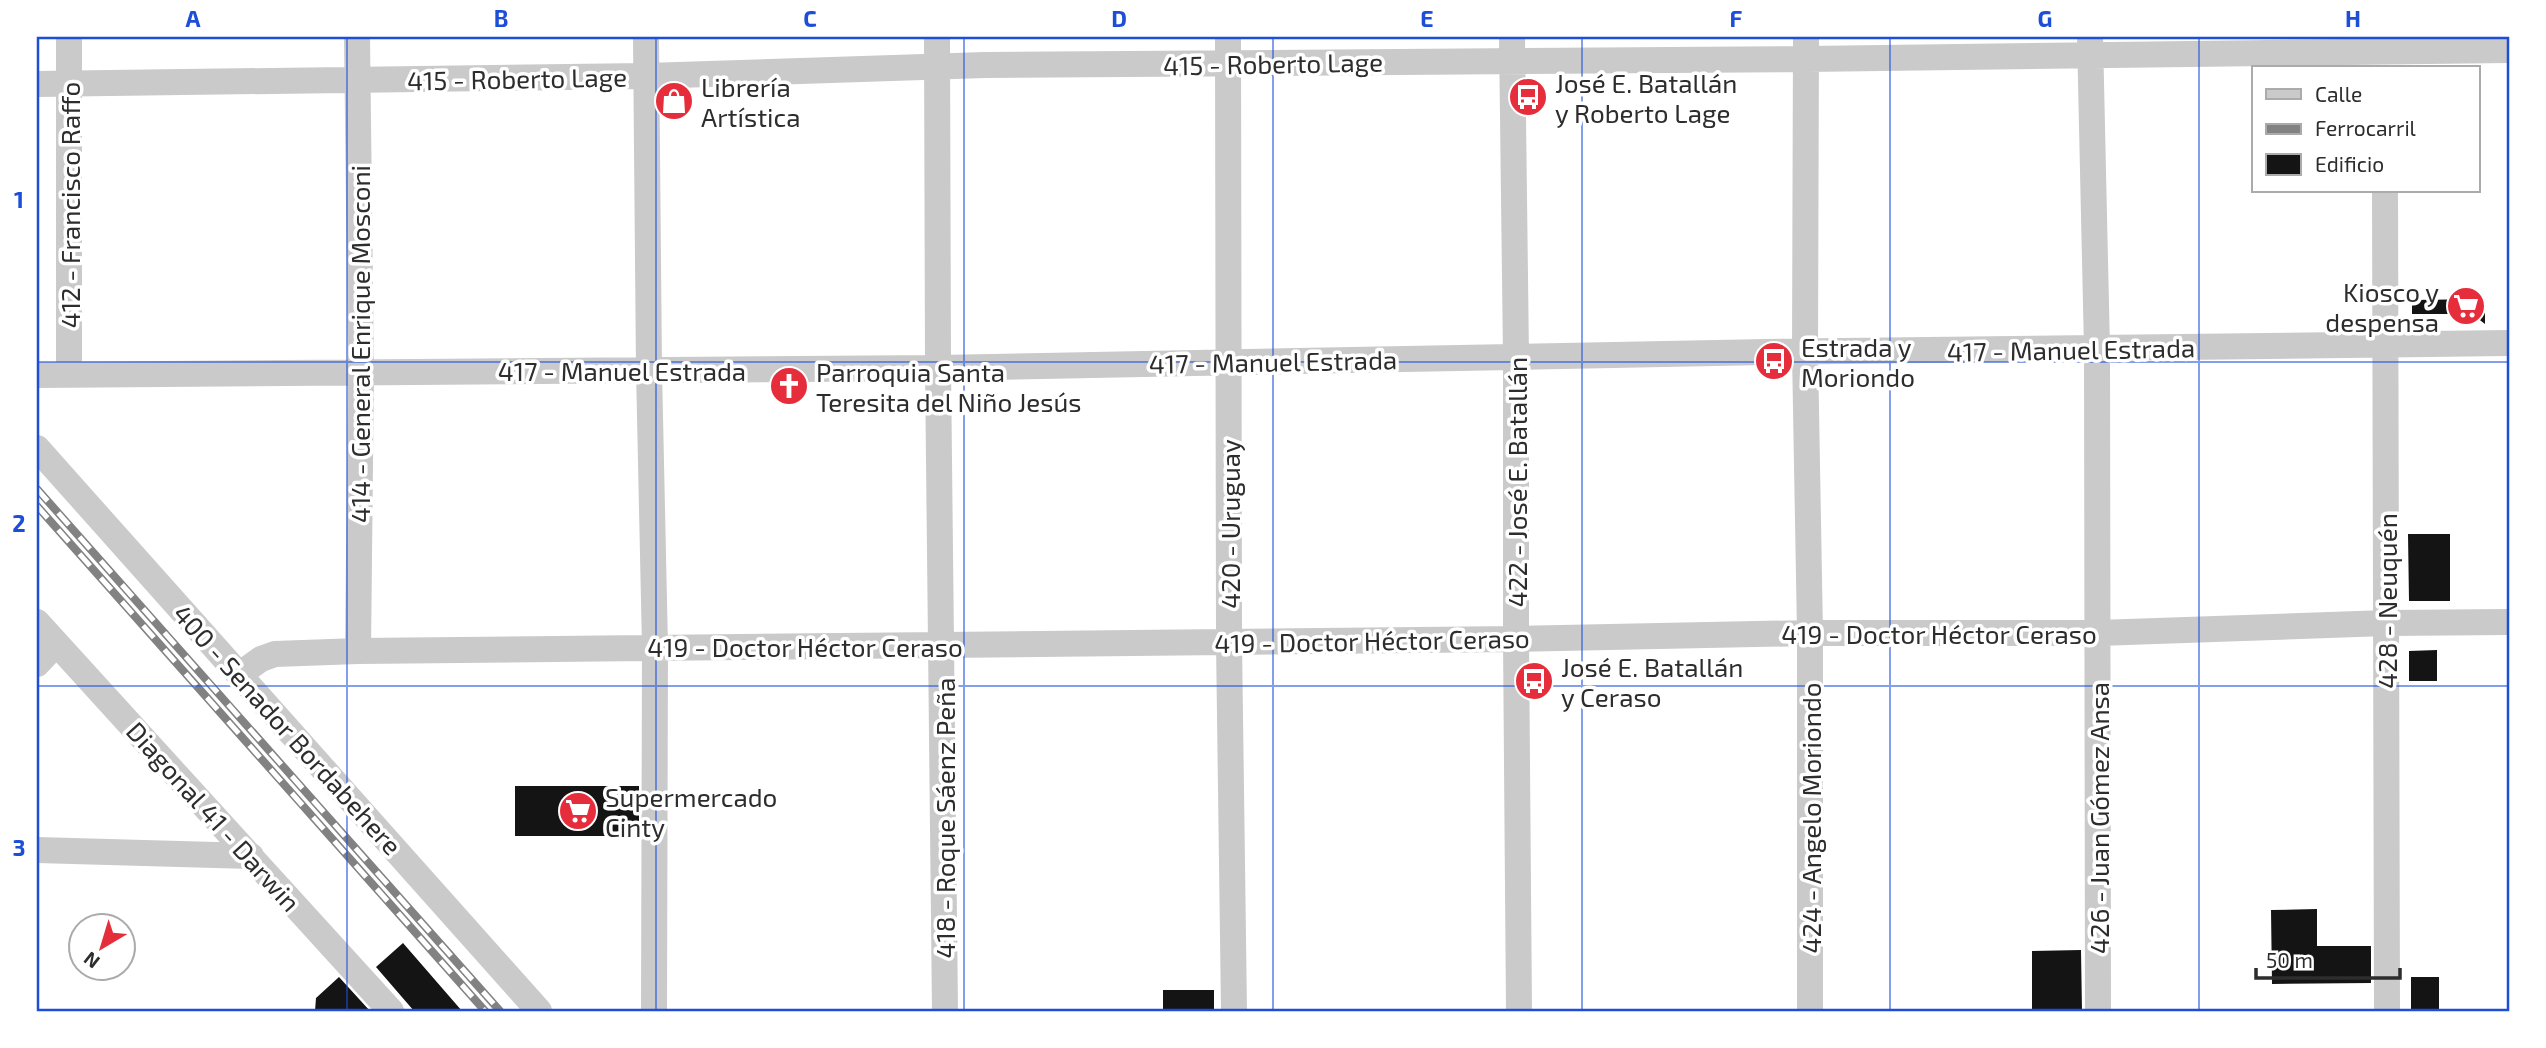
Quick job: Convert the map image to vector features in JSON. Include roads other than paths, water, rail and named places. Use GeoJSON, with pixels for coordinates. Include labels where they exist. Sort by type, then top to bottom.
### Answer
{"type":"FeatureCollection","features":[{"type":"Feature","properties":{"kind":"street","name":"412 - Francisco Raffo"},"geometry":{"type":"LineString","coordinates":[[69,37],[69,374]]}},
{"type":"Feature","properties":{"kind":"street","name":"414 - General Enrique Mosconi"},"geometry":{"type":"LineString","coordinates":[[357,37],[361,372],[358,651]]}},
{"type":"Feature","properties":{"kind":"street"},"geometry":{"type":"LineString","coordinates":[[646,37],[655,648],[654,1011]]}},
{"type":"Feature","properties":{"kind":"street","name":"418 - Roque Sáenz Peña"},"geometry":{"type":"LineString","coordinates":[[937,37],[945,1011]]}},
{"type":"Feature","properties":{"kind":"street","name":"420 - Uruguay"},"geometry":{"type":"LineString","coordinates":[[1228,37],[1229,642],[1234,1011]]}},
{"type":"Feature","properties":{"kind":"street","name":"415 - Roberto Lage"},"geometry":{"type":"LineString","coordinates":[[37,84],[646,76],[937,67],[1228,64],[1512,49],[2090,46],[2384,52],[2509,50]]}},
{"type":"Feature","properties":{"kind":"street","name":"426 - Juan Gómez Ansa"},"geometry":{"type":"LineString","coordinates":[[2090,46],[2097,349],[2098,1011]]}},
{"type":"Feature","properties":{"kind":"street","name":"424 - Angelo Moriondo"},"geometry":{"type":"LineString","coordinates":[[1806,48],[1805,353],[1810,633],[1810,1011]]}},
{"type":"Feature","properties":{"kind":"street","name":"422 - José E. Batallán"},"geometry":{"type":"LineString","coordinates":[[1512,49],[1517,358],[1519,1011]]}},
{"type":"Feature","properties":{"kind":"street","name":"428 - Neuquén"},"geometry":{"type":"LineString","coordinates":[[2385,192],[2387,1011]]}},
{"type":"Feature","properties":{"kind":"street","name":"417 - Manuel Estrada"},"geometry":{"type":"LineString","coordinates":[[37,376],[938,368],[1228,361],[2509,343]]}},
{"type":"Feature","properties":{"kind":"street","name":"400 - Senador Bordabehere"},"geometry":{"type":"LineString","coordinates":[[37,448],[538,1011]]}},
{"type":"Feature","properties":{"kind":"street","name":"Diagonal 41 - Darwin"},"geometry":{"type":"LineString","coordinates":[[37,622],[43,655],[251,856],[391,1011]]}},
{"type":"Feature","properties":{"kind":"street","name":"419 - Doctor Héctor Ceraso"},"geometry":{"type":"LineString","coordinates":[[240,674],[261,659],[275,654],[358,651],[1516,639],[1810,633],[2098,633],[2386,623],[2509,622]]}},
{"type":"Feature","properties":{"kind":"street"},"geometry":{"type":"LineString","coordinates":[[37,850],[251,856]]}},
{"type":"Feature","properties":{"kind":"railway"},"geometry":{"type":"LineString","coordinates":[[37,489],[500,1011]]}},
{"type":"Feature","properties":{"kind":"railway"},"geometry":{"type":"LineString","coordinates":[[37,506],[485,1011]]}},
{"type":"Feature","properties":{"kind":"place","name":"José E. Batallán y Roberto Lage"},"geometry":{"type":"Point","coordinates":[1528,97]}},
{"type":"Feature","properties":{"kind":"place","name":"Librería Artística"},"geometry":{"type":"Point","coordinates":[674,101]}},
{"type":"Feature","properties":{"kind":"place","name":"Kiosco y despensa"},"geometry":{"type":"Point","coordinates":[2466,306]}},
{"type":"Feature","properties":{"kind":"place","name":"Estrada y Moriondo"},"geometry":{"type":"Point","coordinates":[1774,361]}},
{"type":"Feature","properties":{"kind":"place","name":"Parroquia Santa Teresita del Niño Jesús"},"geometry":{"type":"Point","coordinates":[789,386]}},
{"type":"Feature","properties":{"kind":"place","name":"José E. Batallán y Ceraso"},"geometry":{"type":"Point","coordinates":[1534,681]}},
{"type":"Feature","properties":{"kind":"place","name":"Supermercado Cinty"},"geometry":{"type":"Point","coordinates":[578,811]}}]}
